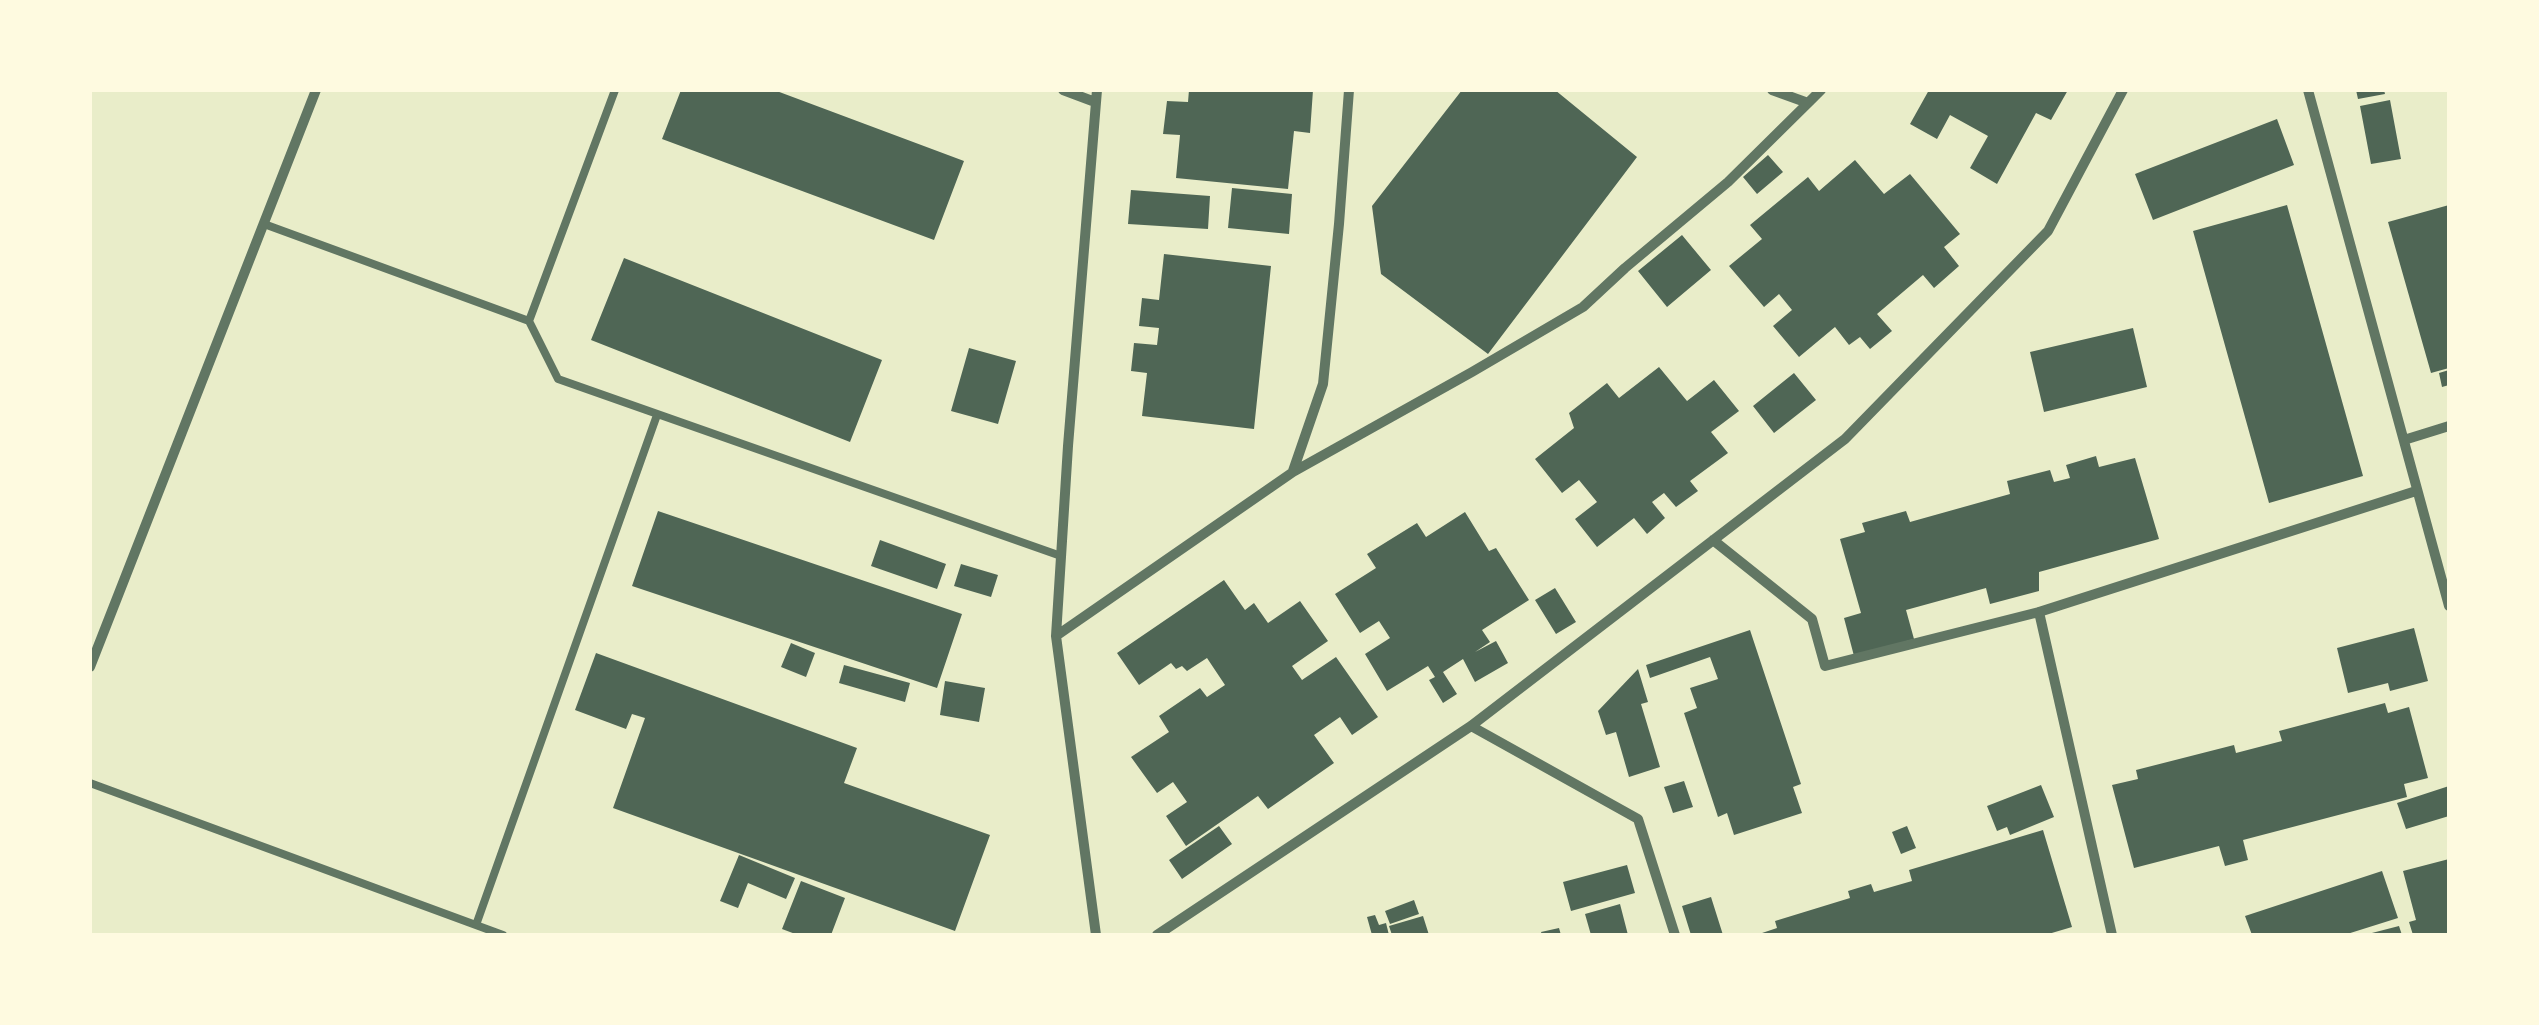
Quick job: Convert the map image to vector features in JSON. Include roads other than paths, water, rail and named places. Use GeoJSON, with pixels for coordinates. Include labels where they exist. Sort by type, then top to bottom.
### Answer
{"type":"FeatureCollection","features":[{"type":"Feature","properties":{"kind":"street"},"geometry":{"type":"LineString","coordinates":[[90,667],[316,90]]}},
{"type":"Feature","properties":{"kind":"street"},"geometry":{"type":"LineString","coordinates":[[1063,90],[1096,96],[1056,636],[1096,935]]}},
{"type":"Feature","properties":{"kind":"street"},"geometry":{"type":"LineString","coordinates":[[1293,472],[1322,384],[1348,90]]}},
{"type":"Feature","properties":{"kind":"street"},"geometry":{"type":"LineString","coordinates":[[1772,90],[1808,103]]}},
{"type":"Feature","properties":{"kind":"street"},"geometry":{"type":"LineString","coordinates":[[1056,636],[1293,472],[1583,307],[1728,182],[1820,90]]}},
{"type":"Feature","properties":{"kind":"street"},"geometry":{"type":"LineString","coordinates":[[1157,935],[1471,726],[1845,438],[2048,230],[2124,90]]}},
{"type":"Feature","properties":{"kind":"street"},"geometry":{"type":"LineString","coordinates":[[2308,90],[2449,606]]}},
{"type":"Feature","properties":{"kind":"street"},"geometry":{"type":"LineString","coordinates":[[2404,440],[2449,426]]}},
{"type":"Feature","properties":{"kind":"street"},"geometry":{"type":"LineString","coordinates":[[1713,540],[1812,620],[1825,666],[2038,612],[2416,491]]}},
{"type":"Feature","properties":{"kind":"street"},"geometry":{"type":"LineString","coordinates":[[2038,612],[2112,935]]}},
{"type":"Feature","properties":{"kind":"street"},"geometry":{"type":"LineString","coordinates":[[1471,726],[1638,819],[1675,935]]}},
{"type":"Feature","properties":{"kind":"lane"},"geometry":{"type":"LineString","coordinates":[[529,321],[615,90]]}},
{"type":"Feature","properties":{"kind":"lane"},"geometry":{"type":"LineString","coordinates":[[264,224],[529,321],[558,379],[1061,556]]}},
{"type":"Feature","properties":{"kind":"lane"},"geometry":{"type":"LineString","coordinates":[[476,925],[657,415]]}},
{"type":"Feature","properties":{"kind":"lane"},"geometry":{"type":"LineString","coordinates":[[90,783],[503,935]]}}]}
